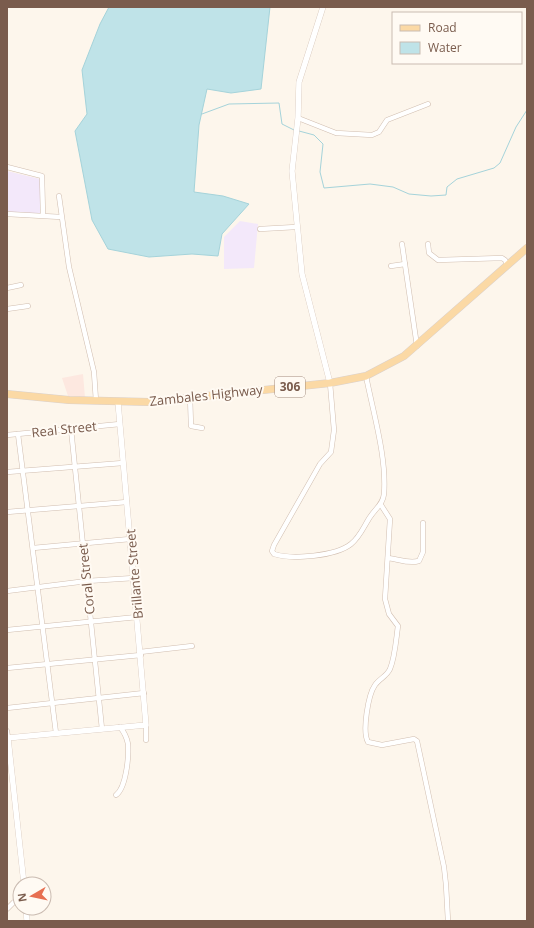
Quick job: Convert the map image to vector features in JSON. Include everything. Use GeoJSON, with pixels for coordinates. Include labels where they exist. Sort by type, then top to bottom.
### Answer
{"type":"FeatureCollection","features":[{"type":"Feature","properties":{"kind":"main road","name":"Zambales Highway"},"geometry":{"type":"LineString","coordinates":[[7,394],[96,401],[149,402],[190,396],[330,383],[366,376],[395,363],[417,346],[527,248]]}},
{"type":"Feature","properties":{"kind":"street"},"geometry":{"type":"LineString","coordinates":[[323,7],[299,82],[298,119],[292,171],[296,227],[302,274],[307,300],[330,383],[334,430],[331,452],[320,464],[274,545],[272,552],[277,555],[311,556],[344,548],[355,540],[381,505],[384,491],[383,467],[366,376]]}},
{"type":"Feature","properties":{"kind":"street"},"geometry":{"type":"LineString","coordinates":[[298,119],[311,122],[336,133],[372,135],[379,132],[387,120],[428,104]]}},
{"type":"Feature","properties":{"kind":"street"},"geometry":{"type":"LineString","coordinates":[[7,167],[42,176],[43,215]]}},
{"type":"Feature","properties":{"kind":"street"},"geometry":{"type":"LineString","coordinates":[[59,196],[61,217],[70,267],[94,372],[96,401]]}},
{"type":"Feature","properties":{"kind":"street"},"geometry":{"type":"LineString","coordinates":[[7,214],[61,217]]}},
{"type":"Feature","properties":{"kind":"street"},"geometry":{"type":"LineString","coordinates":[[260,229],[296,227]]}},
{"type":"Feature","properties":{"kind":"street"},"geometry":{"type":"LineString","coordinates":[[402,244],[417,346]]}},
{"type":"Feature","properties":{"kind":"street"},"geometry":{"type":"LineString","coordinates":[[428,244],[429,253],[438,260],[502,258],[505,260],[507,265]]}},
{"type":"Feature","properties":{"kind":"street"},"geometry":{"type":"LineString","coordinates":[[391,266],[405,264]]}},
{"type":"Feature","properties":{"kind":"street"},"geometry":{"type":"LineString","coordinates":[[7,288],[20,285]]}},
{"type":"Feature","properties":{"kind":"street"},"geometry":{"type":"LineString","coordinates":[[7,309],[28,306]]}},
{"type":"Feature","properties":{"kind":"street"},"geometry":{"type":"LineString","coordinates":[[190,396],[191,426],[202,428]]}},
{"type":"Feature","properties":{"kind":"street","name":"Brillante Street"},"geometry":{"type":"LineString","coordinates":[[118,402],[146,725]]}},
{"type":"Feature","properties":{"kind":"street","name":"Real Street"},"geometry":{"type":"LineString","coordinates":[[7,435],[120,424]]}},
{"type":"Feature","properties":{"kind":"street","name":"Coral Street"},"geometry":{"type":"LineString","coordinates":[[71,428],[102,729]]}},
{"type":"Feature","properties":{"kind":"street"},"geometry":{"type":"LineString","coordinates":[[18,434],[56,733]]}},
{"type":"Feature","properties":{"kind":"street"},"geometry":{"type":"LineString","coordinates":[[7,472],[123,463]]}},
{"type":"Feature","properties":{"kind":"street"},"geometry":{"type":"LineString","coordinates":[[7,512],[27,509],[127,502]]}},
{"type":"Feature","properties":{"kind":"street"},"geometry":{"type":"LineString","coordinates":[[381,505],[390,519],[384,599],[390,614],[398,626],[390,669],[378,682],[371,694],[366,724],[366,740],[375,745],[414,739],[417,741],[444,867],[448,921]]}},
{"type":"Feature","properties":{"kind":"street"},"geometry":{"type":"LineString","coordinates":[[388,558],[406,563],[420,560],[423,552],[423,523]]}},
{"type":"Feature","properties":{"kind":"street"},"geometry":{"type":"LineString","coordinates":[[33,548],[130,539]]}},
{"type":"Feature","properties":{"kind":"street"},"geometry":{"type":"LineString","coordinates":[[7,591],[87,581],[134,578]]}},
{"type":"Feature","properties":{"kind":"street"},"geometry":{"type":"LineString","coordinates":[[7,630],[137,617]]}},
{"type":"Feature","properties":{"kind":"street"},"geometry":{"type":"LineString","coordinates":[[7,668],[94,660],[192,646]]}},
{"type":"Feature","properties":{"kind":"street"},"geometry":{"type":"LineString","coordinates":[[7,708],[144,693]]}},
{"type":"Feature","properties":{"kind":"street"},"geometry":{"type":"LineString","coordinates":[[8,738],[146,725],[146,740]]}},
{"type":"Feature","properties":{"kind":"street"},"geometry":{"type":"LineString","coordinates":[[116,795],[120,792],[123,785],[128,747],[125,734],[120,727]]}},
{"type":"Feature","properties":{"kind":"street"},"geometry":{"type":"LineString","coordinates":[[7,731],[23,876]]}},
{"type":"Feature","properties":{"kind":"shaded area"},"geometry":{"type":"Polygon","coordinates":[[[7,171],[40,179],[40,214],[7,213],[7,171]]]}},
{"type":"Feature","properties":{"kind":"shaded area"},"geometry":{"type":"Polygon","coordinates":[[[240,221],[258,224],[254,268],[224,269],[224,237],[240,221]]]}},
{"type":"Feature","properties":{"kind":"shaded area"},"geometry":{"type":"Polygon","coordinates":[[[83,374],[85,398],[68,396],[62,378],[83,374]]]}},
{"type":"Feature","properties":{"kind":"water"},"geometry":{"type":"Polygon","coordinates":[[[109,7],[270,7],[261,89],[231,93],[207,89],[199,125],[194,192],[223,196],[249,204],[222,234],[218,256],[192,254],[149,257],[108,249],[92,220],[75,131],[87,114],[82,70],[100,24],[109,7]]]}},
{"type":"Feature","properties":{"kind":"waterway"},"geometry":{"type":"LineString","coordinates":[[202,114],[229,104],[279,103],[282,124],[294,130]]}},
{"type":"Feature","properties":{"kind":"waterway"},"geometry":{"type":"LineString","coordinates":[[299,131],[314,135],[323,144],[320,172],[324,188],[370,184],[393,187],[409,194],[431,196],[446,195],[447,187],[457,179],[494,168],[500,163],[516,127],[527,110]]}}]}
